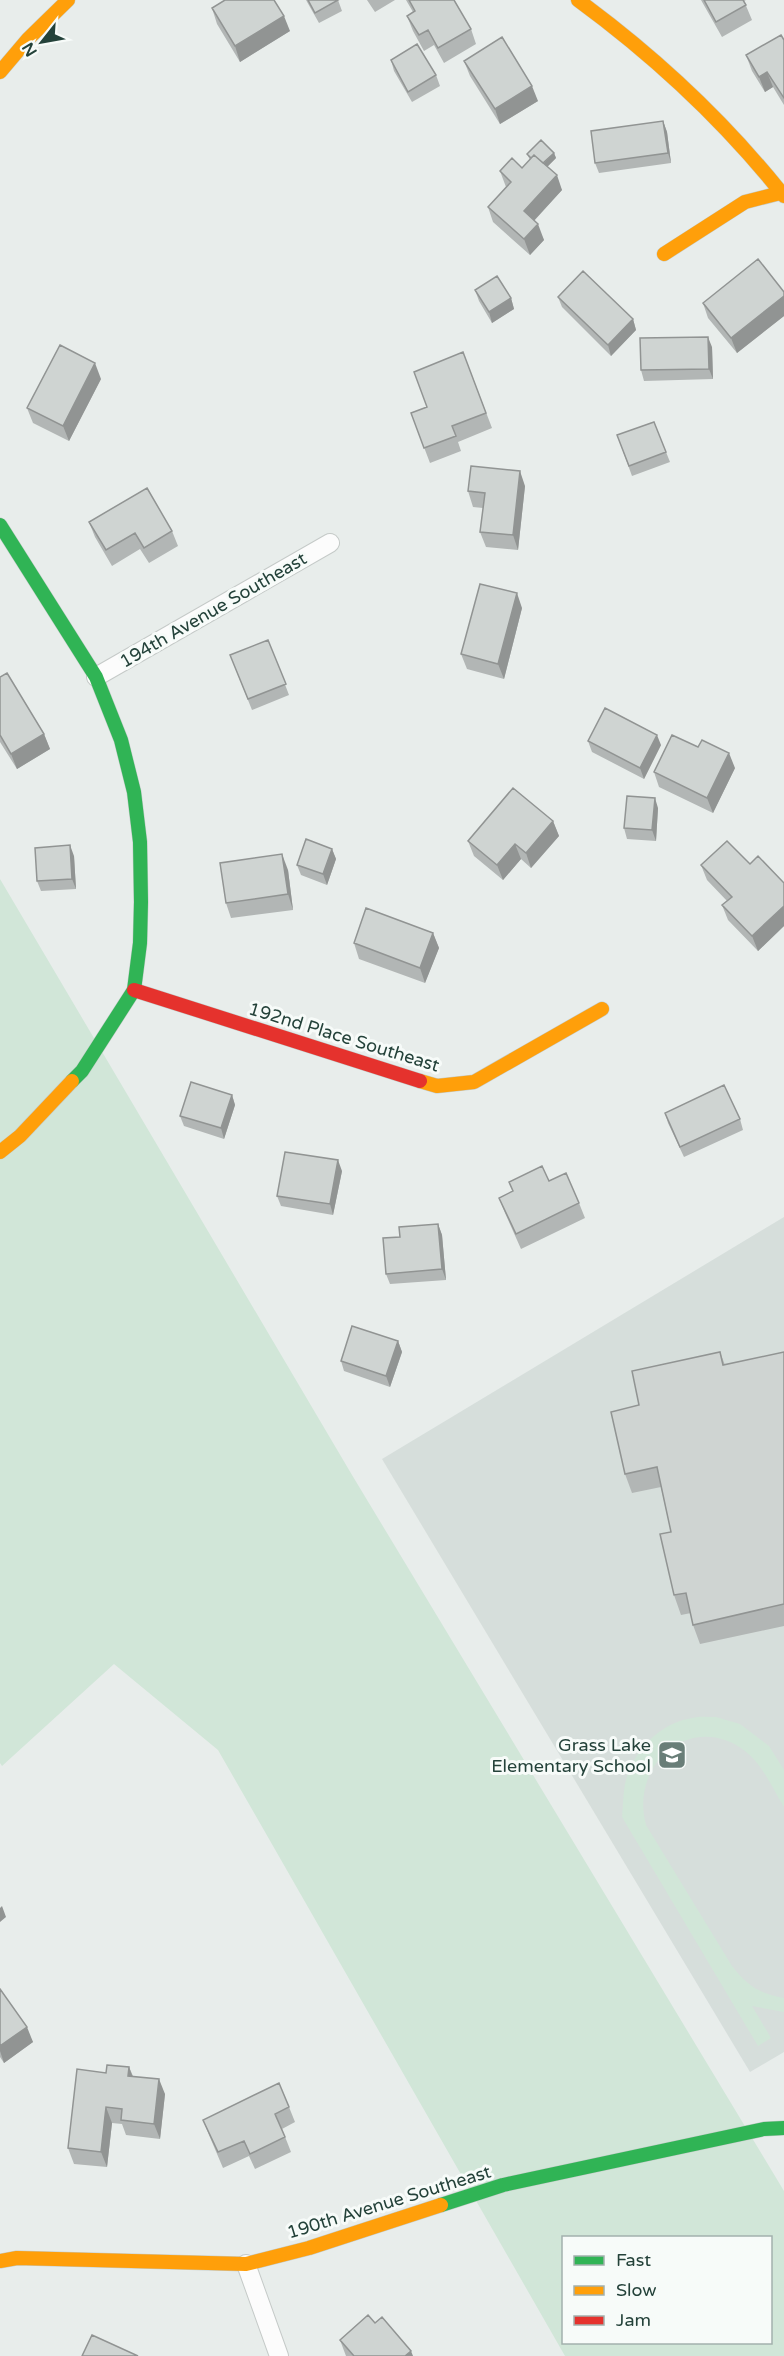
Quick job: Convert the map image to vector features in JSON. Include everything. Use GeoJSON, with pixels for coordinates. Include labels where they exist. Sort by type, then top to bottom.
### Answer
{"type":"FeatureCollection","features":[{"type":"Feature","properties":{"kind":"street"},"geometry":{"type":"LineString","coordinates":[[0,72],[28,39],[68,0]]}},
{"type":"Feature","properties":{"kind":"street"},"geometry":{"type":"LineString","coordinates":[[578,0],[614,25],[667,73],[783,194]]}},
{"type":"Feature","properties":{"kind":"street"},"geometry":{"type":"LineString","coordinates":[[664,254],[745,202],[783,194]]}},
{"type":"Feature","properties":{"kind":"street"},"geometry":{"type":"LineString","coordinates":[[0,525],[96,677],[121,740],[134,792],[140,842],[141,902],[140,943],[134,990],[82,1071],[20,1136],[0,1152]]}},
{"type":"Feature","properties":{"kind":"street","name":"194th Avenue Southeast"},"geometry":{"type":"LineString","coordinates":[[96,677],[330,543]]}},
{"type":"Feature","properties":{"kind":"street","name":"192nd Place Southeast"},"geometry":{"type":"LineString","coordinates":[[134,990],[437,1086],[474,1082],[602,1009]]}},
{"type":"Feature","properties":{"kind":"street","name":"190th Avenue Southeast"},"geometry":{"type":"LineString","coordinates":[[0,2261],[17,2258],[246,2264],[309,2248],[503,2185],[764,2129],[784,2128]]}},
{"type":"Feature","properties":{"kind":"street"},"geometry":{"type":"LineString","coordinates":[[246,2264],[279,2356]]}},
{"type":"Feature","properties":{"kind":"shaded area","name":"Grass Lake Elementary School"},"geometry":{"type":"Polygon","coordinates":[[[784,1217],[784,2052],[750,2072],[382,1459],[784,1217]]]}},
{"type":"Feature","properties":{"kind":"green space"},"geometry":{"type":"Polygon","coordinates":[[[0,879],[352,1475],[784,2191],[784,2356],[565,2356],[218,1750],[114,1664],[2,1766],[0,1763],[0,879]]]}},
{"type":"Feature","properties":{"kind":"green space"},"geometry":{"type":"Polygon","coordinates":[[[698,1717],[716,1717],[740,1724],[769,1746],[784,1770],[784,1807],[767,1777],[751,1756],[725,1740],[705,1737],[686,1740],[670,1749],[656,1763],[647,1781],[643,1802],[646,1825],[732,1966],[754,1988],[784,1998],[784,2012],[752,2006],[771,2038],[758,2046],[622,1817],[624,1788],[629,1772],[641,1750],[649,1741],[658,1733],[680,1721],[698,1717]]]}},
{"type":"Feature","properties":{"kind":"building"},"geometry":{"type":"Polygon","coordinates":[[[225,0],[274,0],[284,16],[235,46],[212,8],[225,0]]]}},
{"type":"Feature","properties":{"kind":"building"},"geometry":{"type":"Polygon","coordinates":[[[308,0],[338,0],[315,13],[308,0]]]}},
{"type":"Feature","properties":{"kind":"building"},"geometry":{"type":"Polygon","coordinates":[[[409,0],[454,0],[471,29],[438,48],[428,30],[419,35],[407,16],[415,11],[409,0]]]}},
{"type":"Feature","properties":{"kind":"building"},"geometry":{"type":"Polygon","coordinates":[[[704,0],[743,0],[746,5],[716,22],[704,0]]]}},
{"type":"Feature","properties":{"kind":"building"},"geometry":{"type":"Polygon","coordinates":[[[781,35],[784,40],[784,98],[767,72],[759,77],[746,55],[781,35]]]}},
{"type":"Feature","properties":{"kind":"building"},"geometry":{"type":"Polygon","coordinates":[[[502,37],[532,86],[495,109],[464,61],[502,37]]]}},
{"type":"Feature","properties":{"kind":"building"},"geometry":{"type":"Polygon","coordinates":[[[417,44],[436,75],[408,92],[391,60],[417,44]]]}},
{"type":"Feature","properties":{"kind":"building"},"geometry":{"type":"Polygon","coordinates":[[[663,121],[668,153],[595,163],[591,131],[663,121]]]}},
{"type":"Feature","properties":{"kind":"building"},"geometry":{"type":"Polygon","coordinates":[[[541,140],[554,153],[543,163],[534,155],[531,158],[527,154],[541,140]]]}},
{"type":"Feature","properties":{"kind":"building"},"geometry":{"type":"Polygon","coordinates":[[[534,155],[557,175],[524,211],[538,224],[524,239],[488,207],[511,182],[500,171],[512,158],[522,168],[534,155]]]}},
{"type":"Feature","properties":{"kind":"building"},"geometry":{"type":"Polygon","coordinates":[[[758,259],[784,292],[784,296],[731,338],[703,303],[758,259]]]}},
{"type":"Feature","properties":{"kind":"building"},"geometry":{"type":"Polygon","coordinates":[[[583,271],[633,319],[608,345],[558,297],[583,271]]]}},
{"type":"Feature","properties":{"kind":"building"},"geometry":{"type":"Polygon","coordinates":[[[497,276],[511,298],[489,312],[475,290],[497,276]]]}},
{"type":"Feature","properties":{"kind":"building"},"geometry":{"type":"Polygon","coordinates":[[[708,337],[709,369],[641,370],[640,338],[708,337]]]}},
{"type":"Feature","properties":{"kind":"building"},"geometry":{"type":"Polygon","coordinates":[[[60,345],[95,363],[63,426],[27,408],[60,345]]]}},
{"type":"Feature","properties":{"kind":"building"},"geometry":{"type":"Polygon","coordinates":[[[463,352],[486,413],[452,426],[456,436],[424,448],[411,413],[427,407],[414,372],[463,352]]]}},
{"type":"Feature","properties":{"kind":"building"},"geometry":{"type":"Polygon","coordinates":[[[654,422],[666,452],[629,466],[617,435],[654,422]]]}},
{"type":"Feature","properties":{"kind":"building"},"geometry":{"type":"Polygon","coordinates":[[[471,466],[520,471],[513,535],[480,532],[485,493],[468,491],[471,466]]]}},
{"type":"Feature","properties":{"kind":"building"},"geometry":{"type":"Polygon","coordinates":[[[147,488],[172,531],[144,548],[135,533],[106,550],[89,522],[147,488]]]}},
{"type":"Feature","properties":{"kind":"building"},"geometry":{"type":"Polygon","coordinates":[[[480,584],[517,593],[498,664],[461,654],[480,584]]]}},
{"type":"Feature","properties":{"kind":"building"},"geometry":{"type":"Polygon","coordinates":[[[268,640],[286,684],[248,699],[230,655],[268,640]]]}},
{"type":"Feature","properties":{"kind":"building"},"geometry":{"type":"Polygon","coordinates":[[[7,673],[44,734],[11,754],[0,735],[0,677],[7,673]]]}},
{"type":"Feature","properties":{"kind":"building"},"geometry":{"type":"Polygon","coordinates":[[[605,708],[657,735],[640,768],[588,741],[605,708]]]}},
{"type":"Feature","properties":{"kind":"building"},"geometry":{"type":"Polygon","coordinates":[[[672,735],[698,747],[702,740],[729,753],[707,798],[654,772],[672,735]]]}},
{"type":"Feature","properties":{"kind":"building"},"geometry":{"type":"Polygon","coordinates":[[[513,788],[553,821],[526,853],[515,844],[497,865],[468,841],[513,788]]]}},
{"type":"Feature","properties":{"kind":"building"},"geometry":{"type":"Polygon","coordinates":[[[627,796],[655,798],[652,830],[624,828],[627,796]]]}},
{"type":"Feature","properties":{"kind":"building"},"geometry":{"type":"Polygon","coordinates":[[[306,839],[332,849],[323,874],[297,865],[306,839]]]}},
{"type":"Feature","properties":{"kind":"building"},"geometry":{"type":"Polygon","coordinates":[[[727,841],[750,864],[758,856],[784,883],[784,906],[752,936],[722,905],[732,897],[701,865],[727,841]]]}},
{"type":"Feature","properties":{"kind":"building"},"geometry":{"type":"Polygon","coordinates":[[[70,845],[72,879],[37,881],[35,848],[70,845]]]}},
{"type":"Feature","properties":{"kind":"building"},"geometry":{"type":"Polygon","coordinates":[[[282,854],[288,894],[226,903],[220,863],[282,854]]]}},
{"type":"Feature","properties":{"kind":"building"},"geometry":{"type":"Polygon","coordinates":[[[366,908],[433,933],[420,968],[354,943],[366,908]]]}},
{"type":"Feature","properties":{"kind":"building"},"geometry":{"type":"Polygon","coordinates":[[[191,1082],[232,1095],[221,1128],[180,1116],[191,1082]]]}},
{"type":"Feature","properties":{"kind":"building"},"geometry":{"type":"Polygon","coordinates":[[[724,1085],[740,1119],[680,1147],[665,1113],[724,1085]]]}},
{"type":"Feature","properties":{"kind":"building"},"geometry":{"type":"Polygon","coordinates":[[[285,1152],[338,1160],[330,1204],[277,1196],[285,1152]]]}},
{"type":"Feature","properties":{"kind":"building"},"geometry":{"type":"Polygon","coordinates":[[[542,1166],[549,1181],[566,1173],[579,1203],[516,1234],[499,1198],[513,1191],[509,1182],[542,1166]]]}},
{"type":"Feature","properties":{"kind":"building"},"geometry":{"type":"Polygon","coordinates":[[[438,1224],[442,1269],[386,1274],[383,1238],[400,1237],[399,1227],[438,1224]]]}},
{"type":"Feature","properties":{"kind":"building"},"geometry":{"type":"Polygon","coordinates":[[[352,1326],[398,1341],[386,1376],[341,1361],[352,1326]]]}},
{"type":"Feature","properties":{"kind":"building"},"geometry":{"type":"Polygon","coordinates":[[[720,1352],[723,1365],[784,1352],[784,1604],[693,1625],[686,1593],[674,1595],[660,1534],[671,1532],[657,1467],[625,1474],[611,1412],[639,1405],[632,1371],[720,1352]]]}},
{"type":"Feature","properties":{"kind":"building"},"geometry":{"type":"Polygon","coordinates":[[[0,1989],[27,2027],[0,2046],[0,1989]]]}},
{"type":"Feature","properties":{"kind":"building"},"geometry":{"type":"Polygon","coordinates":[[[107,2065],[129,2067],[128,2076],[159,2079],[154,2124],[121,2120],[122,2109],[106,2107],[101,2152],[68,2148],[77,2069],[106,2073],[107,2065]]]}},
{"type":"Feature","properties":{"kind":"building"},"geometry":{"type":"Polygon","coordinates":[[[279,2083],[289,2107],[275,2114],[285,2137],[250,2154],[244,2141],[218,2152],[203,2120],[279,2083]]]}},
{"type":"Feature","properties":{"kind":"building"},"geometry":{"type":"Polygon","coordinates":[[[368,2315],[375,2323],[382,2317],[411,2351],[405,2356],[354,2356],[340,2340],[368,2315]]]}},
{"type":"Feature","properties":{"kind":"building"},"geometry":{"type":"Polygon","coordinates":[[[92,2335],[138,2356],[82,2356],[92,2335]]]}},
{"type":"Feature","properties":{"kind":"traffic: fast"},"geometry":{"type":"LineString","coordinates":[[0,525],[96,677],[121,740],[134,792],[140,842],[141,902],[140,943],[134,990],[82,1071],[72,1081]]}},
{"type":"Feature","properties":{"kind":"traffic: fast"},"geometry":{"type":"LineString","coordinates":[[441,2205],[503,2185],[764,2129],[784,2128]]}},
{"type":"Feature","properties":{"kind":"traffic: slow"},"geometry":{"type":"LineString","coordinates":[[0,72],[28,39],[68,0]]}},
{"type":"Feature","properties":{"kind":"traffic: slow"},"geometry":{"type":"LineString","coordinates":[[578,0],[634,44],[687,91],[738,142],[784,196]]}},
{"type":"Feature","properties":{"kind":"traffic: slow"},"geometry":{"type":"LineString","coordinates":[[664,254],[745,202],[784,192]]}},
{"type":"Feature","properties":{"kind":"traffic: slow"},"geometry":{"type":"LineString","coordinates":[[420,1081],[437,1086],[474,1082],[602,1009]]}},
{"type":"Feature","properties":{"kind":"traffic: slow"},"geometry":{"type":"LineString","coordinates":[[0,1152],[20,1136],[72,1081]]}},
{"type":"Feature","properties":{"kind":"traffic: slow"},"geometry":{"type":"LineString","coordinates":[[0,2261],[17,2258],[246,2264],[309,2248],[441,2205]]}},
{"type":"Feature","properties":{"kind":"traffic: jam"},"geometry":{"type":"LineString","coordinates":[[134,990],[420,1081]]}},
{"type":"Feature","properties":{"kind":"place","name":"Grass Lake Elementary School"},"geometry":{"type":"Point","coordinates":[672,1755]}}]}
